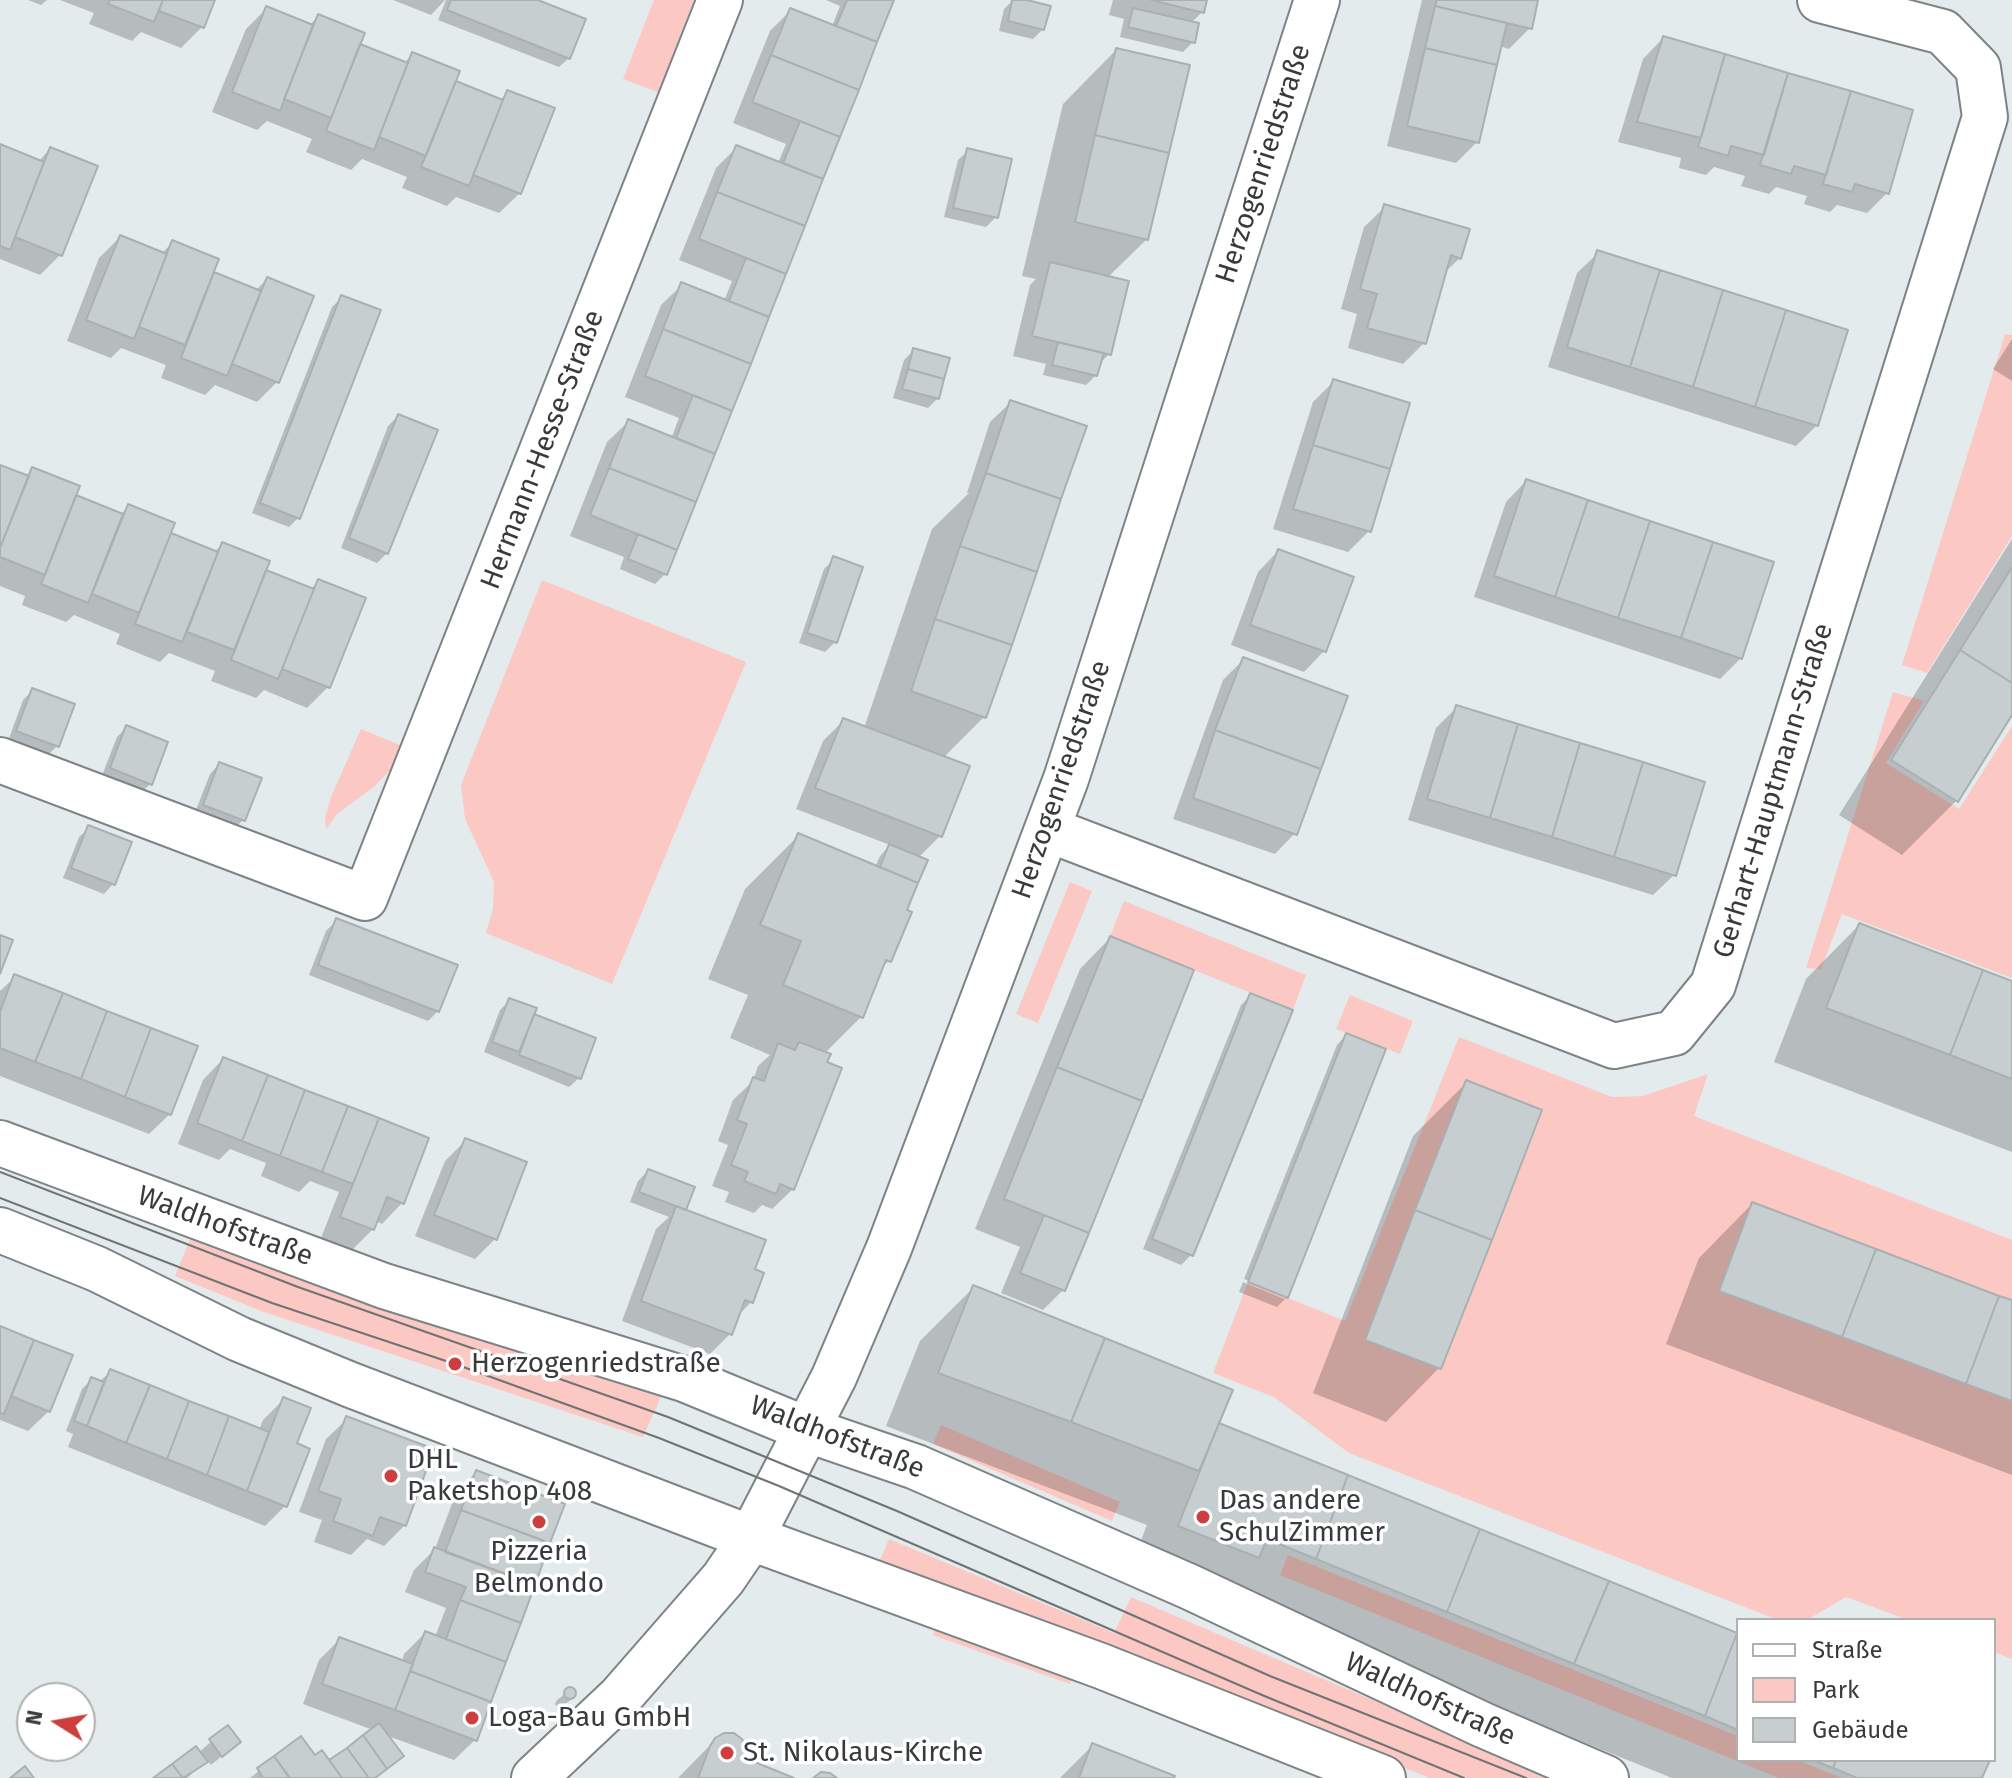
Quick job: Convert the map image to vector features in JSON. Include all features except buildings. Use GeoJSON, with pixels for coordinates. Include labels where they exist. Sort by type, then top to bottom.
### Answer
{"type":"FeatureCollection","features":[{"type":"Feature","properties":{"kind":"street","name":"Hermann-Hesse-Straße"},"geometry":{"type":"LineString","coordinates":[[0,760],[365,898],[720,0]]}},
{"type":"Feature","properties":{"kind":"street","name":"Herzogenriedstraße"},"geometry":{"type":"LineString","coordinates":[[534,1778],[620,1697],[723,1579],[751,1538],[808,1430],[889,1248],[1081,734],[1317,0]]}},
{"type":"Feature","properties":{"kind":"street","name":"Gerhart-Hauptmann-Straße"},"geometry":{"type":"LineString","coordinates":[[1047,829],[1614,1046],[1674,1033],[1713,985],[1985,117],[1978,68],[1943,32],[1820,0]]}},
{"type":"Feature","properties":{"kind":"street","name":"Waldhofstraße"},"geometry":{"type":"LineString","coordinates":[[0,1143],[384,1286],[684,1379],[808,1430],[945,1480],[1190,1587],[1483,1725],[1606,1778]]}},
{"type":"Feature","properties":{"kind":"street"},"geometry":{"type":"LineString","coordinates":[[0,1230],[97,1269],[239,1339],[337,1380],[751,1538],[1101,1666],[1383,1778]]}},
{"type":"Feature","properties":{"kind":"green space"},"geometry":{"type":"Polygon","coordinates":[[[654,0],[694,0],[658,92],[623,79],[654,0]]]}},
{"type":"Feature","properties":{"kind":"green space"},"geometry":{"type":"Polygon","coordinates":[[[2005,334],[2012,335],[2012,536],[1927,673],[1902,665],[2005,334]]]}},
{"type":"Feature","properties":{"kind":"green space"},"geometry":{"type":"Polygon","coordinates":[[[542,580],[746,662],[612,984],[486,933],[493,909],[494,882],[465,819],[461,785],[542,580]]]}},
{"type":"Feature","properties":{"kind":"green space"},"geometry":{"type":"Polygon","coordinates":[[[1893,692],[1924,701],[1886,763],[1959,809],[2012,726],[2012,978],[1842,914],[1821,969],[1806,968],[1893,692]]]}},
{"type":"Feature","properties":{"kind":"green space"},"geometry":{"type":"Polygon","coordinates":[[[361,729],[405,747],[392,768],[375,786],[337,814],[326,829],[325,818],[331,797],[361,729]]]}},
{"type":"Feature","properties":{"kind":"green space"},"geometry":{"type":"Polygon","coordinates":[[[1070,882],[1092,891],[1038,1023],[1016,1014],[1070,882]]]}},
{"type":"Feature","properties":{"kind":"green space"},"geometry":{"type":"Polygon","coordinates":[[[1124,901],[1306,975],[1293,1010],[1110,936],[1124,901]]]}},
{"type":"Feature","properties":{"kind":"green space"},"geometry":{"type":"Polygon","coordinates":[[[1350,995],[1413,1021],[1400,1054],[1336,1029],[1350,995]]]}},
{"type":"Feature","properties":{"kind":"green space"},"geometry":{"type":"Polygon","coordinates":[[[1459,1037],[1612,1097],[1643,1096],[1708,1074],[1694,1116],[2012,1240],[2012,1659],[1996,1653],[1996,1618],[1903,1618],[1846,1597],[1810,1618],[1773,1618],[1349,1453],[1274,1397],[1213,1373],[1248,1282],[1345,1321],[1459,1037]]]}},
{"type":"Feature","properties":{"kind":"green space"},"geometry":{"type":"Polygon","coordinates":[[[191,1237],[665,1388],[643,1437],[261,1311],[175,1276],[191,1237]]]}},
{"type":"Feature","properties":{"kind":"green space"},"geometry":{"type":"Polygon","coordinates":[[[941,1425],[1120,1502],[1112,1521],[933,1444],[941,1425]]]}},
{"type":"Feature","properties":{"kind":"green space"},"geometry":{"type":"Polygon","coordinates":[[[889,1539],[1114,1633],[1131,1597],[1485,1748],[1563,1778],[1430,1778],[1107,1649],[878,1565],[889,1539]]]}},
{"type":"Feature","properties":{"kind":"green space"},"geometry":{"type":"Polygon","coordinates":[[[1288,1555],[1736,1735],[1736,1761],[1280,1575],[1288,1555]]]}},
{"type":"Feature","properties":{"kind":"green space"},"geometry":{"type":"Polygon","coordinates":[[[938,1623],[1076,1669],[1070,1684],[933,1635],[938,1623]]]}},
{"type":"Feature","properties":{"kind":"green space"},"geometry":{"type":"Polygon","coordinates":[[[1740,1762],[1802,1762],[1842,1778],[1779,1778],[1740,1762]]]}},
{"type":"Feature","properties":{"kind":"tram line"},"geometry":{"type":"LineString","coordinates":[[0,1172],[298,1287],[668,1417],[897,1511],[1270,1676],[1526,1778]]}},
{"type":"Feature","properties":{"kind":"tram line"},"geometry":{"type":"LineString","coordinates":[[0,1198],[272,1303],[455,1364],[659,1438],[779,1486],[1262,1695],[1464,1778]]}},
{"type":"Feature","properties":{"kind":"place","name":"Herzogenriedstraße"},"geometry":{"type":"Point","coordinates":[455,1364]}},
{"type":"Feature","properties":{"kind":"place","name":"DHL Paketshop 408"},"geometry":{"type":"Point","coordinates":[391,1476]}},
{"type":"Feature","properties":{"kind":"place","name":"Das andere SchulZimmer"},"geometry":{"type":"Point","coordinates":[1203,1517]}},
{"type":"Feature","properties":{"kind":"place","name":"Pizzeria Belmondo"},"geometry":{"type":"Point","coordinates":[539,1522]}},
{"type":"Feature","properties":{"kind":"place","name":"Loga-Bau GmbH"},"geometry":{"type":"Point","coordinates":[472,1718]}},
{"type":"Feature","properties":{"kind":"place","name":"St. Nikolaus-Kirche"},"geometry":{"type":"Point","coordinates":[727,1753]}}]}
